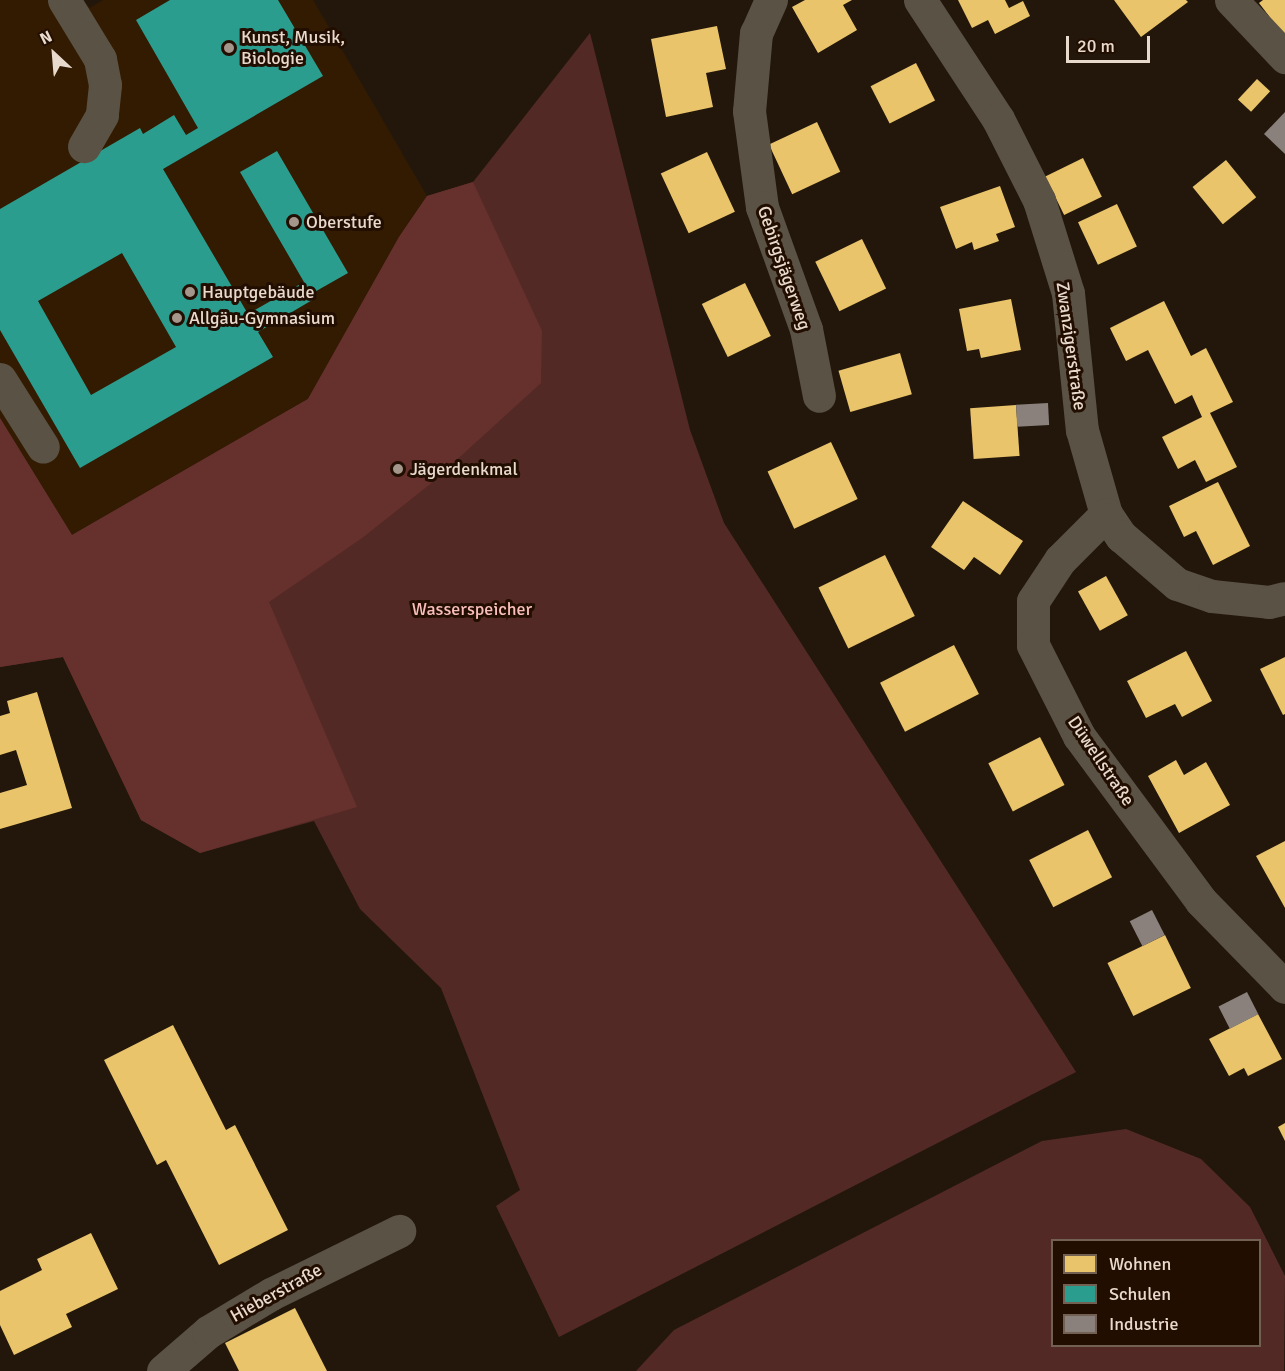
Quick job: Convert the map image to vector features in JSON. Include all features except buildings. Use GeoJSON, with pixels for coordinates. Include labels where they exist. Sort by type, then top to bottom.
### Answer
{"type":"FeatureCollection","features":[{"type":"Feature","properties":{"kind":"street"},"geometry":{"type":"LineString","coordinates":[[64,0],[100,59],[105,85],[102,115],[84,146]]}},
{"type":"Feature","properties":{"kind":"street","name":"Gebirgsjägerweg"},"geometry":{"type":"LineString","coordinates":[[771,0],[756,33],[748,111],[762,207],[806,329],[819,396]]}},
{"type":"Feature","properties":{"kind":"street","name":"Zwanzigerstraße"},"geometry":{"type":"LineString","coordinates":[[920,0],[998,119],[1039,200],[1068,293],[1082,430],[1106,514],[1121,537],[1177,584],[1212,596],[1269,603],[1285,598]]}},
{"type":"Feature","properties":{"kind":"street"},"geometry":{"type":"LineString","coordinates":[[1231,0],[1285,57]]}},
{"type":"Feature","properties":{"kind":"street"},"geometry":{"type":"LineString","coordinates":[[0,379],[42,447]]}},
{"type":"Feature","properties":{"kind":"street","name":"Düwellstraße"},"geometry":{"type":"LineString","coordinates":[[1106,514],[1060,560],[1034,601],[1033,645],[1079,736],[1202,901],[1285,987]]}},
{"type":"Feature","properties":{"kind":"street","name":"Hieberstraße"},"geometry":{"type":"LineString","coordinates":[[163,1371],[208,1332],[262,1300],[399,1232]]}},
{"type":"Feature","properties":{"kind":"shaded area","name":"Allgäu-Gymnasium"},"geometry":{"type":"Polygon","coordinates":[[[0,0],[83,0],[90,8],[103,0],[313,0],[427,196],[399,237],[309,399],[72,535],[0,418],[0,0]]]}},
{"type":"Feature","properties":{"kind":"shaded area"},"geometry":{"type":"Polygon","coordinates":[[[473,182],[542,331],[541,383],[429,485],[362,538],[269,602],[357,807],[200,853],[141,820],[63,657],[0,667],[0,418],[72,535],[308,399],[399,237],[427,196],[473,182]]]}},
{"type":"Feature","properties":{"kind":"green space","name":"Wasserspeicher"},"geometry":{"type":"Polygon","coordinates":[[[590,33],[690,430],[724,523],[1076,1072],[559,1337],[496,1206],[520,1190],[441,988],[360,909],[314,821],[200,853],[141,820],[63,657],[0,667],[0,418],[72,535],[308,399],[399,237],[427,196],[473,182],[590,33]]]}},
{"type":"Feature","properties":{"kind":"green space"},"geometry":{"type":"Polygon","coordinates":[[[1126,1129],[1201,1159],[1250,1207],[1285,1276],[1284,1371],[636,1371],[674,1330],[1042,1141],[1126,1129]]]}},
{"type":"Feature","properties":{"kind":"place","name":"Kunst, Musik, Biologie"},"geometry":{"type":"Point","coordinates":[229,48]}},
{"type":"Feature","properties":{"kind":"place","name":"Oberstufe"},"geometry":{"type":"Point","coordinates":[294,222]}},
{"type":"Feature","properties":{"kind":"place","name":"Hauptgebäude"},"geometry":{"type":"Point","coordinates":[190,292]}},
{"type":"Feature","properties":{"kind":"place","name":"Allgäu-Gymnasium"},"geometry":{"type":"Point","coordinates":[177,318]}},
{"type":"Feature","properties":{"kind":"place","name":"Jägerdenkmal"},"geometry":{"type":"Point","coordinates":[398,469]}}]}
